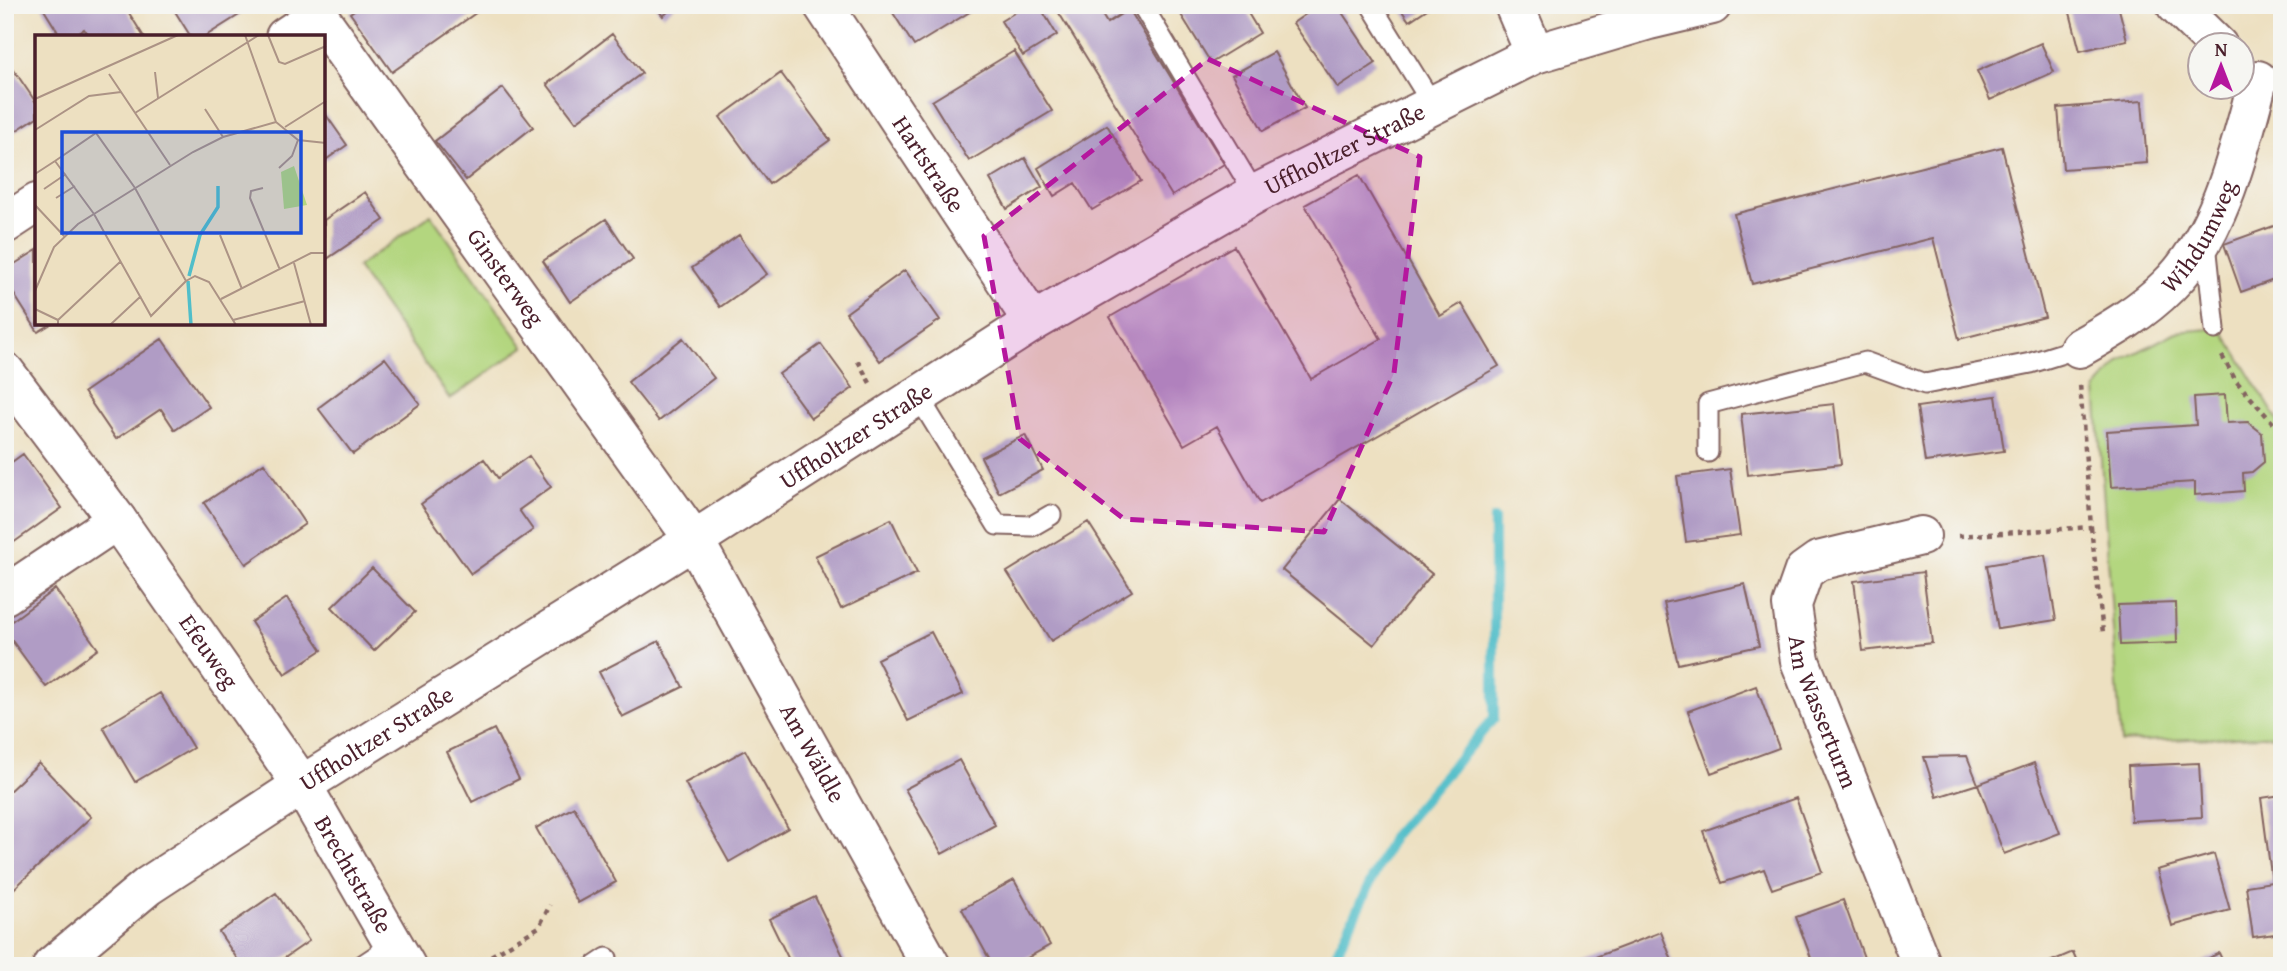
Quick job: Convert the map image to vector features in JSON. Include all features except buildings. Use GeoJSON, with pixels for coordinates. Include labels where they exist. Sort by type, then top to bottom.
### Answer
{"type":"FeatureCollection","features":[{"type":"Feature","properties":{"kind":"street","name":"Hartstraße"},"geometry":{"type":"LineString","coordinates":[[823,5],[1033,323]]}},
{"type":"Feature","properties":{"kind":"street"},"geometry":{"type":"LineString","coordinates":[[1514,5],[1535,54]]}},
{"type":"Feature","properties":{"kind":"street","name":"Uffholtzer Straße"},"geometry":{"type":"LineString","coordinates":[[52,966],[148,886],[302,785],[694,540],[1033,323],[1255,194],[1535,54],[1648,20],[1712,5]]}},
{"type":"Feature","properties":{"kind":"street"},"geometry":{"type":"LineString","coordinates":[[2176,5],[2204,32]]}},
{"type":"Feature","properties":{"kind":"street","name":"Ginsterweg"},"geometry":{"type":"LineString","coordinates":[[288,35],[318,15],[694,540]]}},
{"type":"Feature","properties":{"kind":"street","name":"Wihdumweg"},"geometry":{"type":"LineString","coordinates":[[2080,348],[2114,329],[2170,285],[2205,234],[2224,195],[2260,79]]}},
{"type":"Feature","properties":{"kind":"street"},"geometry":{"type":"LineString","coordinates":[[5,224],[35,204]]}},
{"type":"Feature","properties":{"kind":"street","name":"Efeuweg"},"geometry":{"type":"LineString","coordinates":[[5,372],[18,412],[117,520],[302,785]]}},
{"type":"Feature","properties":{"kind":"street"},"geometry":{"type":"LineString","coordinates":[[5,595],[117,520]]}},
{"type":"Feature","properties":{"kind":"street","name":"Am Wasserturm"},"geometry":{"type":"LineString","coordinates":[[1921,536],[1818,561],[1804,571],[1792,605],[1800,661],[1922,966]]}},
{"type":"Feature","properties":{"kind":"street","name":"Am Wäldle"},"geometry":{"type":"LineString","coordinates":[[694,540],[931,966]]}},
{"type":"Feature","properties":{"kind":"street","name":"Brechtstraße"},"geometry":{"type":"LineString","coordinates":[[302,785],[400,955]]}},
{"type":"Feature","properties":{"kind":"lane"},"geometry":{"type":"LineString","coordinates":[[1142,5],[1255,194]]}},
{"type":"Feature","properties":{"kind":"lane"},"geometry":{"type":"LineString","coordinates":[[1371,5],[1433,104]]}},
{"type":"Feature","properties":{"kind":"lane"},"geometry":{"type":"LineString","coordinates":[[2205,234],[2215,329]]}},
{"type":"Feature","properties":{"kind":"lane"},"geometry":{"type":"LineString","coordinates":[[1708,453],[1707,404],[1865,362],[1925,384],[2031,363],[2080,348]]}},
{"type":"Feature","properties":{"kind":"lane"},"geometry":{"type":"LineString","coordinates":[[918,396],[997,525],[1032,526],[1051,515]]}},
{"type":"Feature","properties":{"kind":"lane"},"geometry":{"type":"LineString","coordinates":[[361,966],[400,955]]}},
{"type":"Feature","properties":{"kind":"path"},"geometry":{"type":"LineString","coordinates":[[2215,329],[2216,345],[2236,381],[2279,430],[2282,466]]}},
{"type":"Feature","properties":{"kind":"path"},"geometry":{"type":"LineString","coordinates":[[2080,348],[2091,527],[2103,633]]}},
{"type":"Feature","properties":{"kind":"path"},"geometry":{"type":"LineString","coordinates":[[1921,536],[1983,537],[2091,527]]}},
{"type":"Feature","properties":{"kind":"path"},"geometry":{"type":"LineString","coordinates":[[474,966],[539,927],[550,905]]}},
{"type":"Feature","properties":{"kind":"highlighted area"},"geometry":{"type":"Polygon","coordinates":[[[1208,59],[1420,157],[1394,373],[1324,532],[1124,519],[1020,439],[984,236],[1062,171],[1208,59]]]}},
{"type":"Feature","properties":{"kind":"green space"},"geometry":{"type":"Polygon","coordinates":[[[431,215],[524,347],[450,399],[357,267],[431,215]]]}},
{"type":"Feature","properties":{"kind":"green space"},"geometry":{"type":"Polygon","coordinates":[[[2221,328],[2282,427],[2282,735],[2121,742],[2096,389],[2120,361],[2176,332],[2221,328]]]}},
{"type":"Feature","properties":{"kind":"waterway"},"geometry":{"type":"LineString","coordinates":[[1330,966],[1393,836],[1494,718],[1494,519]]}}]}
